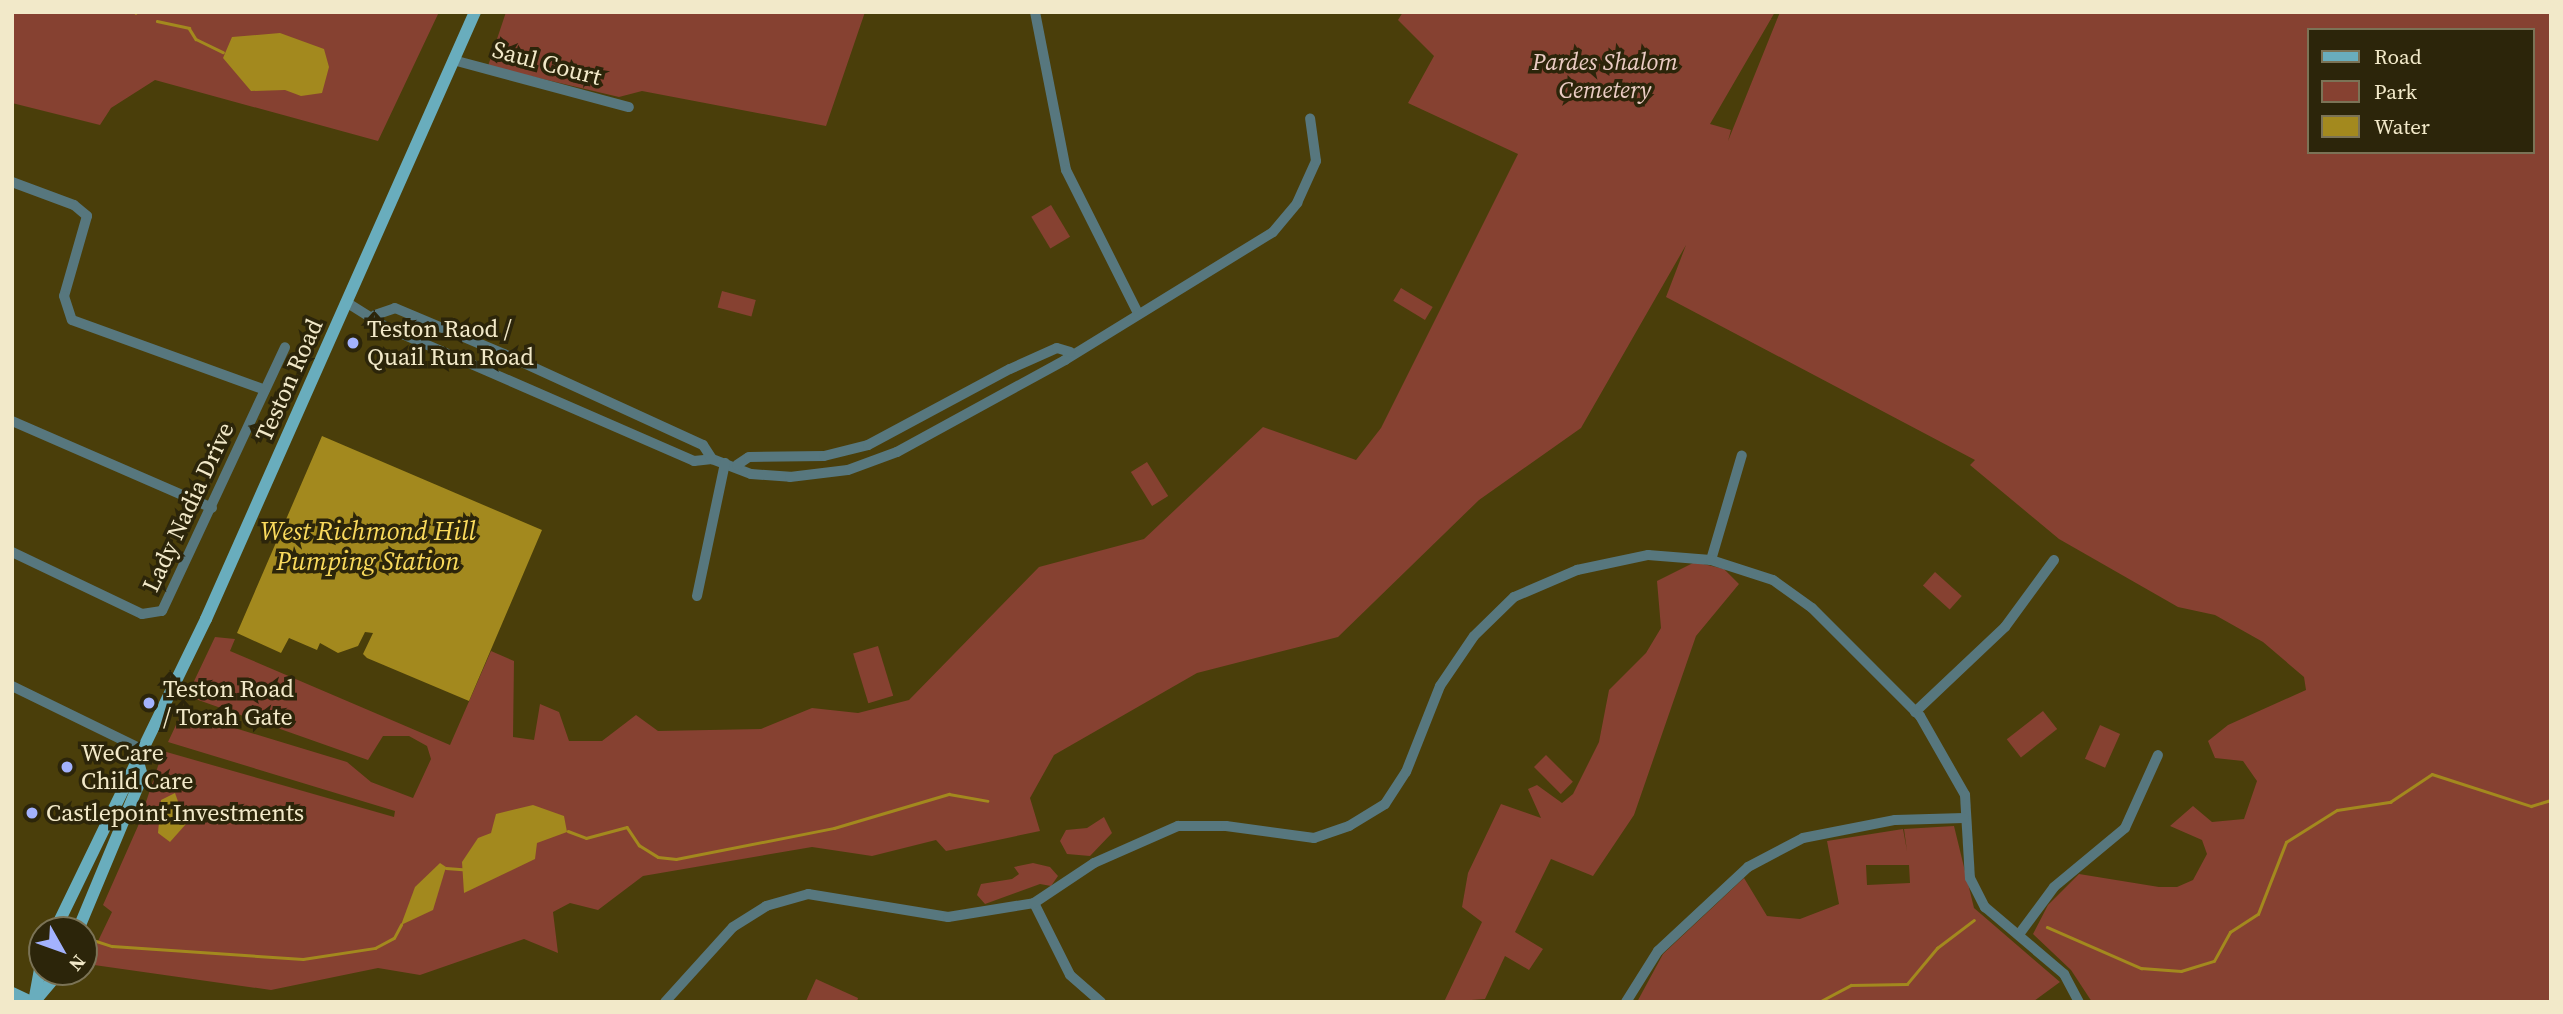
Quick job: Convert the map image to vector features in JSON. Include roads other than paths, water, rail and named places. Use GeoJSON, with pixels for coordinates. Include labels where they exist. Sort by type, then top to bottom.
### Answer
{"type":"FeatureCollection","features":[{"type":"Feature","properties":{"kind":"main road","name":"Teston Road"},"geometry":{"type":"LineString","coordinates":[[62,916],[141,756],[475,12]]}},
{"type":"Feature","properties":{"kind":"main road","name":"Teston Road"},"geometry":{"type":"LineString","coordinates":[[84,916],[142,776],[141,756]]}},
{"type":"Feature","properties":{"kind":"main road"},"geometry":{"type":"LineString","coordinates":[[12,993],[33,1002],[47,986]]}},
{"type":"Feature","properties":{"kind":"street"},"geometry":{"type":"LineString","coordinates":[[1035,12],[1066,170],[1138,313]]}},
{"type":"Feature","properties":{"kind":"street","name":"Saul Court"},"geometry":{"type":"LineString","coordinates":[[453,60],[629,107]]}},
{"type":"Feature","properties":{"kind":"street"},"geometry":{"type":"LineString","coordinates":[[346,302],[375,315],[386,327],[496,372],[694,461],[712,459],[737,465],[751,474],[819,475],[897,452],[1017,385],[1273,232],[1297,203],[1316,161],[1310,118]]}},
{"type":"Feature","properties":{"kind":"street"},"geometry":{"type":"LineString","coordinates":[[12,182],[74,205],[87,216],[64,296],[72,320],[265,390]]}},
{"type":"Feature","properties":{"kind":"street"},"geometry":{"type":"LineString","coordinates":[[375,315],[395,308],[503,354],[703,444],[712,459]]}},
{"type":"Feature","properties":{"kind":"street","name":"Lady Nadia Drive"},"geometry":{"type":"LineString","coordinates":[[12,552],[142,614],[153,614],[169,602],[285,347]]}},
{"type":"Feature","properties":{"kind":"street"},"geometry":{"type":"LineString","coordinates":[[737,465],[749,457],[824,456],[890,435],[1010,369],[1057,348],[1070,352]]}},
{"type":"Feature","properties":{"kind":"street"},"geometry":{"type":"LineString","coordinates":[[496,372],[503,354]]}},
{"type":"Feature","properties":{"kind":"street"},"geometry":{"type":"LineString","coordinates":[[1010,369],[1017,385]]}},
{"type":"Feature","properties":{"kind":"street"},"geometry":{"type":"LineString","coordinates":[[602,419],[609,403]]}},
{"type":"Feature","properties":{"kind":"street"},"geometry":{"type":"LineString","coordinates":[[12,421],[212,508]]}},
{"type":"Feature","properties":{"kind":"street"},"geometry":{"type":"LineString","coordinates":[[890,435],[897,452]]}},
{"type":"Feature","properties":{"kind":"street"},"geometry":{"type":"LineString","coordinates":[[1711,560],[1742,455]]}},
{"type":"Feature","properties":{"kind":"street"},"geometry":{"type":"LineString","coordinates":[[697,596],[725,463]]}},
{"type":"Feature","properties":{"kind":"street"},"geometry":{"type":"LineString","coordinates":[[665,1002],[733,927],[766,906],[808,894],[948,917],[1034,903],[1094,863],[1178,826],[1226,826],[1314,838],[1349,826],[1385,804],[1406,772],[1440,686],[1474,636],[1514,597],[1577,570],[1648,555],[1711,560],[1773,580],[1812,608],[1915,712],[1957,772],[1965,794],[1964,818],[1970,878],[1985,907],[2020,933],[2064,974],[2079,1002]]}},
{"type":"Feature","properties":{"kind":"street"},"geometry":{"type":"LineString","coordinates":[[1915,712],[2004,627],[2053,560]]}},
{"type":"Feature","properties":{"kind":"street"},"geometry":{"type":"LineString","coordinates":[[12,686],[141,756]]}},
{"type":"Feature","properties":{"kind":"street"},"geometry":{"type":"LineString","coordinates":[[2020,933],[2054,887],[2124,828],[2158,755]]}},
{"type":"Feature","properties":{"kind":"street"},"geometry":{"type":"LineString","coordinates":[[1626,1002],[1658,951],[1748,867],[1803,838],[1895,820],[1964,818]]}},
{"type":"Feature","properties":{"kind":"street"},"geometry":{"type":"LineString","coordinates":[[1034,903],[1070,975],[1101,1002]]}},
{"type":"Feature","properties":{"kind":"water"},"geometry":{"type":"Polygon","coordinates":[[[280,33],[324,49],[329,67],[322,93],[301,96],[285,90],[251,91],[223,58],[232,37],[280,33]]]}},
{"type":"Feature","properties":{"kind":"water","name":"West Richmond Hill Pumping Station"},"geometry":{"type":"Polygon","coordinates":[[[322,436],[542,530],[469,701],[367,658],[363,654],[373,633],[365,632],[358,646],[338,653],[320,643],[317,650],[289,638],[281,653],[237,633],[322,436]]]}},
{"type":"Feature","properties":{"kind":"water"},"geometry":{"type":"Polygon","coordinates":[[[175,793],[186,824],[170,842],[158,833],[161,800],[175,793]]]}},
{"type":"Feature","properties":{"kind":"water"},"geometry":{"type":"Polygon","coordinates":[[[533,805],[564,816],[567,832],[537,843],[535,859],[464,893],[462,862],[478,838],[491,833],[496,814],[533,805]]]}},
{"type":"Feature","properties":{"kind":"water"},"geometry":{"type":"Polygon","coordinates":[[[440,863],[446,867],[433,910],[401,925],[415,887],[440,863]]]}},
{"type":"Feature","properties":{"kind":"waterway"},"geometry":{"type":"LineString","coordinates":[[157,21],[189,28],[196,39],[223,52]]}},
{"type":"Feature","properties":{"kind":"waterway"},"geometry":{"type":"LineString","coordinates":[[2047,927],[2141,968],[2181,971],[2214,961],[2230,932],[2258,914],[2286,842],[2337,810],[2390,802],[2432,774],[2531,806],[2551,800]]}},
{"type":"Feature","properties":{"kind":"waterway"},"geometry":{"type":"LineString","coordinates":[[568,831],[586,838],[627,827],[639,845],[658,857],[676,859],[834,828],[949,794],[987,801]]}},
{"type":"Feature","properties":{"kind":"waterway"},"geometry":{"type":"LineString","coordinates":[[446,868],[462,869]]}},
{"type":"Feature","properties":{"kind":"waterway"},"geometry":{"type":"LineString","coordinates":[[1819,1002],[1851,985],[1907,984],[1937,948],[1974,920]]}},
{"type":"Feature","properties":{"kind":"waterway"},"geometry":{"type":"LineString","coordinates":[[98,942],[112,946],[303,959],[375,948],[394,938],[401,925]]}},
{"type":"Feature","properties":{"kind":"place","name":"Teston Raod / Quail Run Road"},"geometry":{"type":"Point","coordinates":[353,343]}},
{"type":"Feature","properties":{"kind":"place","name":"Teston Road / Torah Gate"},"geometry":{"type":"Point","coordinates":[149,703]}},
{"type":"Feature","properties":{"kind":"place","name":"WeCare Child Care"},"geometry":{"type":"Point","coordinates":[67,767]}},
{"type":"Feature","properties":{"kind":"place","name":"Castlepoint Investments"},"geometry":{"type":"Point","coordinates":[32,813]}},
{"type":"Feature","properties":{"kind":"park label","name":"Pardes Shalom Cemetery"},"geometry":{"type":"Point","coordinates":[1605,76]}}]}
